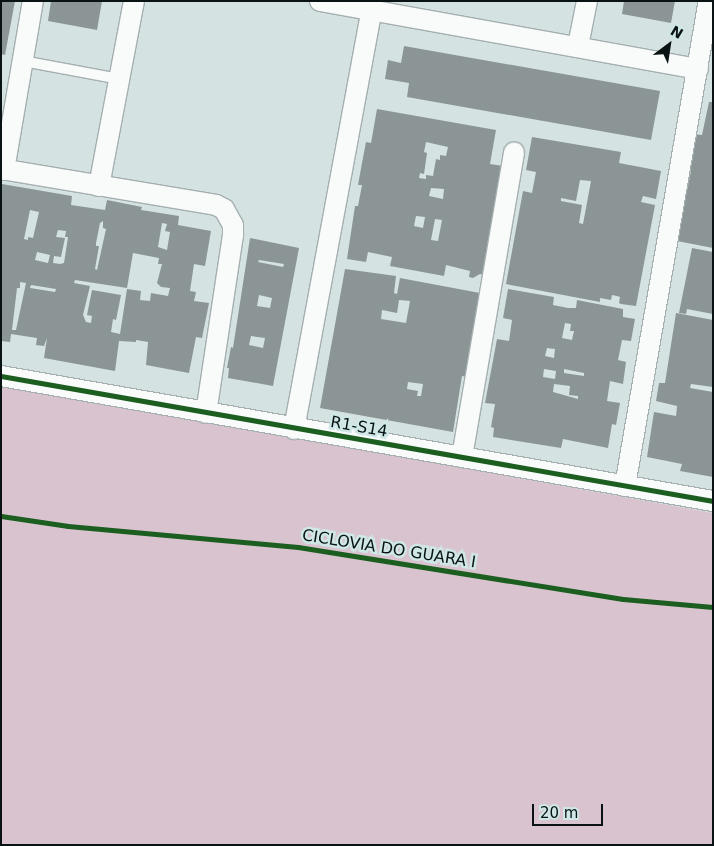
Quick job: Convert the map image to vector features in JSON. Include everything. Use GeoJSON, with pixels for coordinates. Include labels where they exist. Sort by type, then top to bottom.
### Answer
{"type":"FeatureCollection","features":[{"type":"Feature","properties":{"kind":"street"},"geometry":{"type":"LineString","coordinates":[[33,1],[2,169],[216,205],[224,209],[229,216],[233,235],[206,413]]}},
{"type":"Feature","properties":{"kind":"street"},"geometry":{"type":"LineString","coordinates":[[99,186],[134,1]]}},
{"type":"Feature","properties":{"kind":"street"},"geometry":{"type":"LineString","coordinates":[[320,1],[698,69]]}},
{"type":"Feature","properties":{"kind":"street"},"geometry":{"type":"LineString","coordinates":[[578,46],[587,1]]}},
{"type":"Feature","properties":{"kind":"street"},"geometry":{"type":"LineString","coordinates":[[624,486],[709,1]]}},
{"type":"Feature","properties":{"kind":"street"},"geometry":{"type":"LineString","coordinates":[[294,429],[372,10]]}},
{"type":"Feature","properties":{"kind":"street"},"geometry":{"type":"LineString","coordinates":[[462,457],[514,152]]}},
{"type":"Feature","properties":{"kind":"street","name":"R1-S14"},"geometry":{"type":"LineString","coordinates":[[1,376],[294,429],[713,501]]}},
{"type":"Feature","properties":{"kind":"lane"},"geometry":{"type":"LineString","coordinates":[[23,61],[119,79]]}},
{"type":"Feature","properties":{"kind":"shaded area"},"geometry":{"type":"Polygon","coordinates":[[[1,385],[713,513],[713,845],[1,845],[1,385]]]}},
{"type":"Feature","properties":{"kind":"building"},"geometry":{"type":"Polygon","coordinates":[[[1,1],[15,1],[5,55],[1,54],[1,1]]]}},
{"type":"Feature","properties":{"kind":"building"},"geometry":{"type":"Polygon","coordinates":[[[51,1],[102,1],[97,30],[48,21],[51,1]]]}},
{"type":"Feature","properties":{"kind":"building"},"geometry":{"type":"Polygon","coordinates":[[[624,1],[675,1],[671,23],[622,14],[624,1]]]}},
{"type":"Feature","properties":{"kind":"building"},"geometry":{"type":"Polygon","coordinates":[[[404,46],[660,91],[651,140],[407,97],[409,83],[385,79],[388,60],[401,63],[404,46]]]}},
{"type":"Feature","properties":{"kind":"building"},"geometry":{"type":"Polygon","coordinates":[[[709,102],[713,102],[713,248],[677,241],[691,171],[689,171],[686,133],[702,135],[709,102]]]}},
{"type":"Feature","properties":{"kind":"building"},"geometry":{"type":"Polygon","coordinates":[[[377,109],[496,130],[490,164],[503,166],[484,275],[480,274],[473,278],[469,277],[470,271],[446,265],[444,276],[390,266],[392,257],[368,252],[366,262],[347,259],[355,206],[358,206],[362,185],[358,185],[366,142],[371,143],[377,109]],[[426,142],[424,152],[427,153],[424,174],[420,173],[419,178],[426,179],[426,175],[433,176],[436,159],[440,160],[440,155],[446,156],[448,147],[426,142]],[[431,188],[429,196],[443,199],[444,189],[431,188]],[[416,216],[414,226],[423,228],[425,217],[416,216]],[[435,219],[431,240],[438,241],[442,220],[435,219]]]}},
{"type":"Feature","properties":{"kind":"building"},"geometry":{"type":"Polygon","coordinates":[[[532,137],[621,152],[619,163],[661,171],[656,199],[643,196],[641,202],[655,205],[636,306],[621,304],[619,303],[620,297],[612,295],[611,300],[600,298],[600,302],[506,284],[523,191],[532,193],[536,172],[526,170],[532,137]],[[580,180],[576,201],[561,198],[561,201],[582,205],[579,223],[583,224],[591,181],[580,180]]]}},
{"type":"Feature","properties":{"kind":"building"},"geometry":{"type":"Polygon","coordinates":[[[2,184],[72,196],[71,205],[105,210],[107,200],[142,207],[141,210],[179,216],[178,225],[211,231],[205,266],[194,264],[190,291],[196,292],[194,301],[209,303],[202,338],[196,337],[189,373],[146,365],[148,342],[136,340],[136,342],[119,341],[115,371],[44,358],[47,338],[44,346],[36,345],[37,338],[11,334],[10,342],[1,341],[2,184]],[[30,210],[24,239],[28,240],[28,237],[33,238],[39,212],[30,210]],[[103,221],[100,223],[96,246],[99,246],[95,269],[97,270],[106,229],[103,228],[103,221]],[[162,223],[158,247],[167,250],[170,232],[165,231],[167,224],[162,223]],[[58,230],[56,237],[65,238],[61,257],[54,256],[53,263],[64,263],[68,237],[65,237],[66,231],[58,230]],[[37,252],[35,260],[48,263],[50,255],[37,252]],[[133,253],[127,288],[75,280],[74,283],[90,286],[83,315],[86,322],[91,323],[92,316],[87,315],[92,290],[121,295],[116,320],[113,319],[111,332],[120,334],[127,289],[141,291],[140,300],[150,301],[151,293],[168,296],[170,288],[161,287],[157,283],[162,264],[158,264],[159,258],[133,253]],[[20,282],[20,288],[17,288],[12,330],[16,330],[26,283],[20,282]],[[31,285],[30,288],[55,292],[56,289],[31,285]]]}},
{"type":"Feature","properties":{"kind":"building"},"geometry":{"type":"Polygon","coordinates":[[[250,238],[299,248],[273,386],[228,378],[229,368],[227,368],[231,347],[233,348],[250,238]],[[259,260],[258,262],[283,267],[284,264],[259,260]],[[259,295],[257,306],[270,308],[272,298],[259,295]],[[251,336],[249,345],[263,348],[265,338],[251,336]]]}},
{"type":"Feature","properties":{"kind":"building"},"geometry":{"type":"Polygon","coordinates":[[[692,248],[713,252],[713,314],[687,309],[686,314],[679,313],[692,248]]]}},
{"type":"Feature","properties":{"kind":"building"},"geometry":{"type":"Polygon","coordinates":[[[345,269],[396,276],[394,293],[397,294],[400,278],[480,293],[467,377],[462,376],[453,432],[320,408],[345,269]],[[399,300],[397,313],[382,310],[381,319],[406,323],[410,301],[399,300]],[[408,382],[407,389],[418,391],[417,396],[421,396],[423,384],[408,382]]]}},
{"type":"Feature","properties":{"kind":"building"},"geometry":{"type":"Polygon","coordinates":[[[508,289],[554,297],[553,305],[568,308],[576,308],[577,300],[623,309],[623,317],[635,319],[631,341],[622,340],[618,360],[626,362],[623,384],[610,381],[607,401],[620,403],[616,425],[612,424],[608,448],[563,439],[561,448],[493,437],[494,428],[491,427],[495,404],[485,403],[497,339],[509,341],[512,320],[503,318],[508,289]],[[565,323],[562,338],[572,340],[574,331],[570,331],[571,324],[565,323]],[[547,348],[545,356],[554,358],[555,349],[547,348]],[[544,369],[543,377],[555,379],[556,371],[544,369]],[[564,369],[564,373],[584,376],[584,373],[564,369]],[[554,384],[553,392],[578,399],[578,396],[569,395],[570,386],[554,384]]]}},
{"type":"Feature","properties":{"kind":"building"},"geometry":{"type":"Polygon","coordinates":[[[676,313],[713,320],[713,387],[691,384],[690,388],[713,392],[713,477],[680,471],[682,464],[647,457],[654,412],[676,416],[677,406],[656,401],[659,383],[665,383],[676,313]]]}},
{"type":"Feature","properties":{"kind":"cycle path"},"geometry":{"type":"LineString","coordinates":[[1,376],[713,501]]}},
{"type":"Feature","properties":{"kind":"cycle path","name":"CICLOVIA DO GUARA I"},"geometry":{"type":"LineString","coordinates":[[1,516],[68,526],[298,547],[623,599],[713,607]]}}]}
